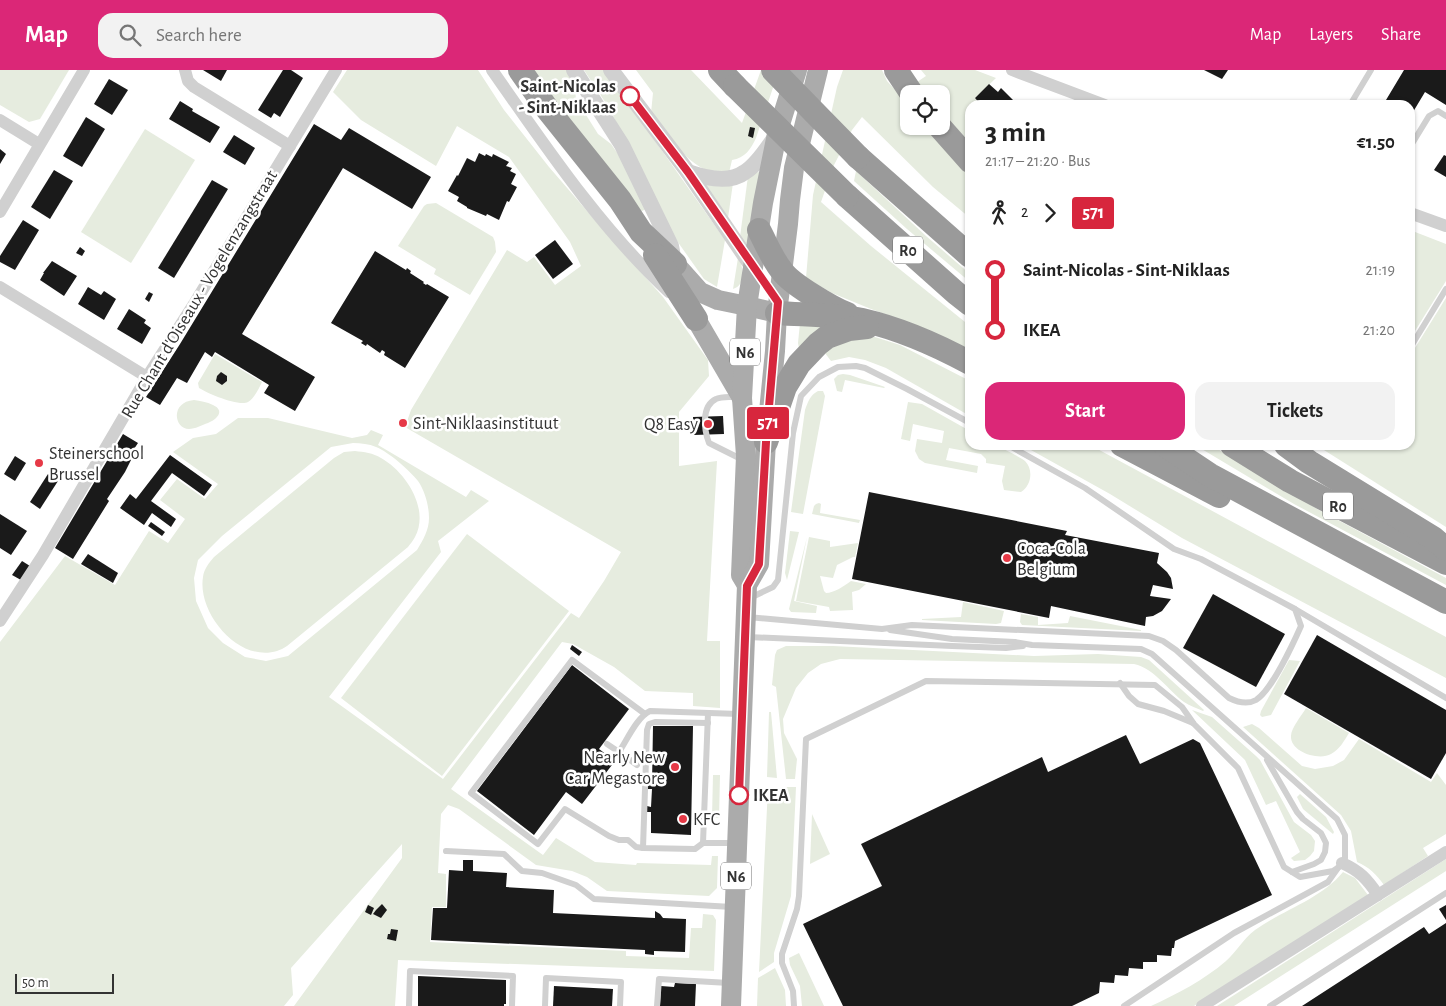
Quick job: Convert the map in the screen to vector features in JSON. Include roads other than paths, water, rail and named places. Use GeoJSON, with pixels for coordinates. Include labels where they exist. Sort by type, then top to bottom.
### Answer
{"type":"FeatureCollection","features":[{"type":"Feature","properties":{"kind":"highway","name":"R0"},"geometry":{"type":"LineString","coordinates":[[773,70],[858,157],[965,252]]}},
{"type":"Feature","properties":{"kind":"highway"},"geometry":{"type":"LineString","coordinates":[[896,70],[906,85]]}},
{"type":"Feature","properties":{"kind":"highway"},"geometry":{"type":"LineString","coordinates":[[523,73],[548,110],[620,200],[696,319]]}},
{"type":"Feature","properties":{"kind":"highway","name":"R0"},"geometry":{"type":"LineString","coordinates":[[727,78],[847,196],[965,300]]}},
{"type":"Feature","properties":{"kind":"highway"},"geometry":{"type":"LineString","coordinates":[[947,135],[965,155]]}},
{"type":"Feature","properties":{"kind":"highway"},"geometry":{"type":"LineString","coordinates":[[758,230],[782,272],[800,287],[838,310],[860,320]]}},
{"type":"Feature","properties":{"kind":"highway"},"geometry":{"type":"LineString","coordinates":[[641,232],[675,264]]}},
{"type":"Feature","properties":{"kind":"highway"},"geometry":{"type":"LineString","coordinates":[[778,307],[860,320],[884,326],[917,336],[965,360]]}},
{"type":"Feature","properties":{"kind":"highway"},"geometry":{"type":"LineString","coordinates":[[766,442],[785,387],[795,369],[810,351],[827,337],[849,329],[884,326]]}},
{"type":"Feature","properties":{"kind":"highway"},"geometry":{"type":"LineString","coordinates":[[1132,450],[1265,520],[1320,535]]}},
{"type":"Feature","properties":{"kind":"highway","name":"R0"},"geometry":{"type":"LineString","coordinates":[[1172,450],[1210,475],[1446,602]]}},
{"type":"Feature","properties":{"kind":"highway","name":"R0"},"geometry":{"type":"LineString","coordinates":[[1240,450],[1290,480],[1446,563]]}},
{"type":"Feature","properties":{"kind":"highway"},"geometry":{"type":"LineString","coordinates":[[1293,450],[1309,462],[1434,538],[1446,550]]}},
{"type":"Feature","properties":{"kind":"main road","name":"N6"},"geometry":{"type":"LineString","coordinates":[[731,1006],[746,600],[741,574],[746,461],[742,398],[747,306],[758,230],[777,134],[797,70]]}},
{"type":"Feature","properties":{"kind":"main road","name":"N6"},"geometry":{"type":"LineString","coordinates":[[746,600],[759,564],[766,442],[778,307],[794,168],[818,70]]}},
{"type":"Feature","properties":{"kind":"main road"},"geometry":{"type":"LineString","coordinates":[[675,264],[700,292],[718,300],[747,306],[778,307]]}},
{"type":"Feature","properties":{"kind":"main road"},"geometry":{"type":"LineString","coordinates":[[752,266],[778,307]]}},
{"type":"Feature","properties":{"kind":"main road"},"geometry":{"type":"LineString","coordinates":[[696,319],[742,398]]}},
{"type":"Feature","properties":{"kind":"street"},"geometry":{"type":"LineString","coordinates":[[0,212],[84,70]]}},
{"type":"Feature","properties":{"kind":"street"},"geometry":{"type":"LineString","coordinates":[[185,70],[188,81],[194,87],[290,146]]}},
{"type":"Feature","properties":{"kind":"street","name":"Rue Chant d'Oiseaux - Vogelenzangstraat"},"geometry":{"type":"LineString","coordinates":[[0,621],[43,555],[146,377],[194,304],[336,70]]}},
{"type":"Feature","properties":{"kind":"street"},"geometry":{"type":"LineString","coordinates":[[492,70],[547,148],[606,225],[646,270],[696,319]]}},
{"type":"Feature","properties":{"kind":"street"},"geometry":{"type":"LineString","coordinates":[[574,70],[622,145],[671,246],[675,264]]}},
{"type":"Feature","properties":{"kind":"street"},"geometry":{"type":"LineString","coordinates":[[611,70],[688,172],[752,266]]}},
{"type":"Feature","properties":{"kind":"street"},"geometry":{"type":"LineString","coordinates":[[1012,70],[1092,100]]}},
{"type":"Feature","properties":{"kind":"street"},"geometry":{"type":"LineString","coordinates":[[0,120],[39,144]]}},
{"type":"Feature","properties":{"kind":"street"},"geometry":{"type":"LineString","coordinates":[[688,172],[717,179],[745,173],[758,160],[777,134]]}},
{"type":"Feature","properties":{"kind":"street"},"geometry":{"type":"LineString","coordinates":[[1415,215],[1446,226]]}},
{"type":"Feature","properties":{"kind":"street"},"geometry":{"type":"LineString","coordinates":[[0,288],[146,377]]}},
{"type":"Feature","properties":{"kind":"street"},"geometry":{"type":"LineString","coordinates":[[1202,1006],[1446,852]]}},
{"type":"Feature","properties":{"kind":"street"},"geometry":{"type":"LineString","coordinates":[[1340,865],[1354,868],[1368,881],[1378,895]]}},
{"type":"Feature","properties":{"kind":"lane"},"geometry":{"type":"LineString","coordinates":[[1353,100],[1371,70]]}},
{"type":"Feature","properties":{"kind":"lane"},"geometry":{"type":"LineString","coordinates":[[1415,139],[1429,116],[1438,111],[1446,116]]}},
{"type":"Feature","properties":{"kind":"lane"},"geometry":{"type":"LineString","coordinates":[[1415,340],[1446,289]]}},
{"type":"Feature","properties":{"kind":"lane"},"geometry":{"type":"LineString","coordinates":[[746,600],[773,587],[778,580],[795,424],[801,396],[819,377],[847,366],[865,368],[965,421]]}},
{"type":"Feature","properties":{"kind":"lane"},"geometry":{"type":"LineString","coordinates":[[742,398],[717,398],[710,403],[705,415],[706,435],[709,443],[746,461]]}},
{"type":"Feature","properties":{"kind":"lane"},"geometry":{"type":"LineString","coordinates":[[1017,450],[1085,488],[1174,549],[1201,559],[1295,609],[1446,698]]}},
{"type":"Feature","properties":{"kind":"lane"},"geometry":{"type":"LineString","coordinates":[[746,600],[882,629],[952,639],[1015,642],[1032,645],[1141,649],[1152,654],[1337,819],[1345,835],[1345,858],[1328,882],[1234,933],[1124,1006]]}},
{"type":"Feature","properties":{"kind":"lane"},"geometry":{"type":"LineString","coordinates":[[882,629],[912,625],[1149,636],[1163,641],[1176,650],[1229,698],[1245,703],[1254,702],[1264,694],[1287,656],[1301,626],[1295,609]]}},
{"type":"Feature","properties":{"kind":"lane"},"geometry":{"type":"LineString","coordinates":[[745,637],[1006,648],[1032,645]]}},
{"type":"Feature","properties":{"kind":"lane"},"geometry":{"type":"LineString","coordinates":[[645,714],[572,660],[471,793],[538,844],[565,809],[609,836],[620,840],[628,840],[636,847],[695,849],[703,843],[738,844]]}},
{"type":"Feature","properties":{"kind":"lane"},"geometry":{"type":"LineString","coordinates":[[794,1006],[794,991],[782,962],[782,954],[799,896],[806,739],[926,681],[1155,685],[1182,707],[1194,724],[1238,768],[1284,867],[1300,877],[1333,870],[1340,865]]}},
{"type":"Feature","properties":{"kind":"lane"},"geometry":{"type":"LineString","coordinates":[[1120,683],[1129,696],[1138,704],[1164,711],[1194,724]]}},
{"type":"Feature","properties":{"kind":"lane"},"geometry":{"type":"LineString","coordinates":[[619,752],[639,720],[650,711],[742,714]]}},
{"type":"Feature","properties":{"kind":"lane"},"geometry":{"type":"LineString","coordinates":[[703,843],[708,713]]}},
{"type":"Feature","properties":{"kind":"lane"},"geometry":{"type":"LineString","coordinates":[[642,848],[647,730],[650,724],[655,722],[708,723]]}},
{"type":"Feature","properties":{"kind":"lane"},"geometry":{"type":"LineString","coordinates":[[608,744],[637,765]]}},
{"type":"Feature","properties":{"kind":"lane"},"geometry":{"type":"LineString","coordinates":[[1264,755],[1297,812],[1321,833],[1326,843],[1326,852],[1321,860],[1292,872]]}},
{"type":"Feature","properties":{"kind":"lane"},"geometry":{"type":"LineString","coordinates":[[446,851],[504,854],[522,870],[542,873],[576,885],[594,899],[735,907]]}},
{"type":"Feature","properties":{"kind":"lane"},"geometry":{"type":"LineString","coordinates":[[1270,1006],[1446,893]]}},
{"type":"Feature","properties":{"kind":"lane"},"geometry":{"type":"LineString","coordinates":[[409,1006],[410,971],[513,976],[512,1006]]}},
{"type":"Feature","properties":{"kind":"lane"},"geometry":{"type":"LineString","coordinates":[[545,1006],[546,978],[621,982],[620,1006]]}},
{"type":"Feature","properties":{"kind":"lane"},"geometry":{"type":"LineString","coordinates":[[658,1006],[659,979],[732,983]]}},
{"type":"Feature","properties":{"kind":"place","name":"Saint-Nicolas - Sint-Niklaas"},"geometry":{"type":"Point","coordinates":[630,96]}},
{"type":"Feature","properties":{"kind":"place","name":"Sint-Niklaasinstituut"},"geometry":{"type":"Point","coordinates":[403,423]}},
{"type":"Feature","properties":{"kind":"place","name":"Q8 Easy"},"geometry":{"type":"Point","coordinates":[708,424]}},
{"type":"Feature","properties":{"kind":"place","name":"Steinerschool Brussel"},"geometry":{"type":"Point","coordinates":[39,463]}},
{"type":"Feature","properties":{"kind":"place","name":"Coca-Cola Belgium"},"geometry":{"type":"Point","coordinates":[1007,558]}},
{"type":"Feature","properties":{"kind":"place","name":"Nearly New Car Megastore"},"geometry":{"type":"Point","coordinates":[675,767]}},
{"type":"Feature","properties":{"kind":"place","name":"IKEA"},"geometry":{"type":"Point","coordinates":[739,795]}},
{"type":"Feature","properties":{"kind":"place","name":"KFC"},"geometry":{"type":"Point","coordinates":[683,819]}}]}
